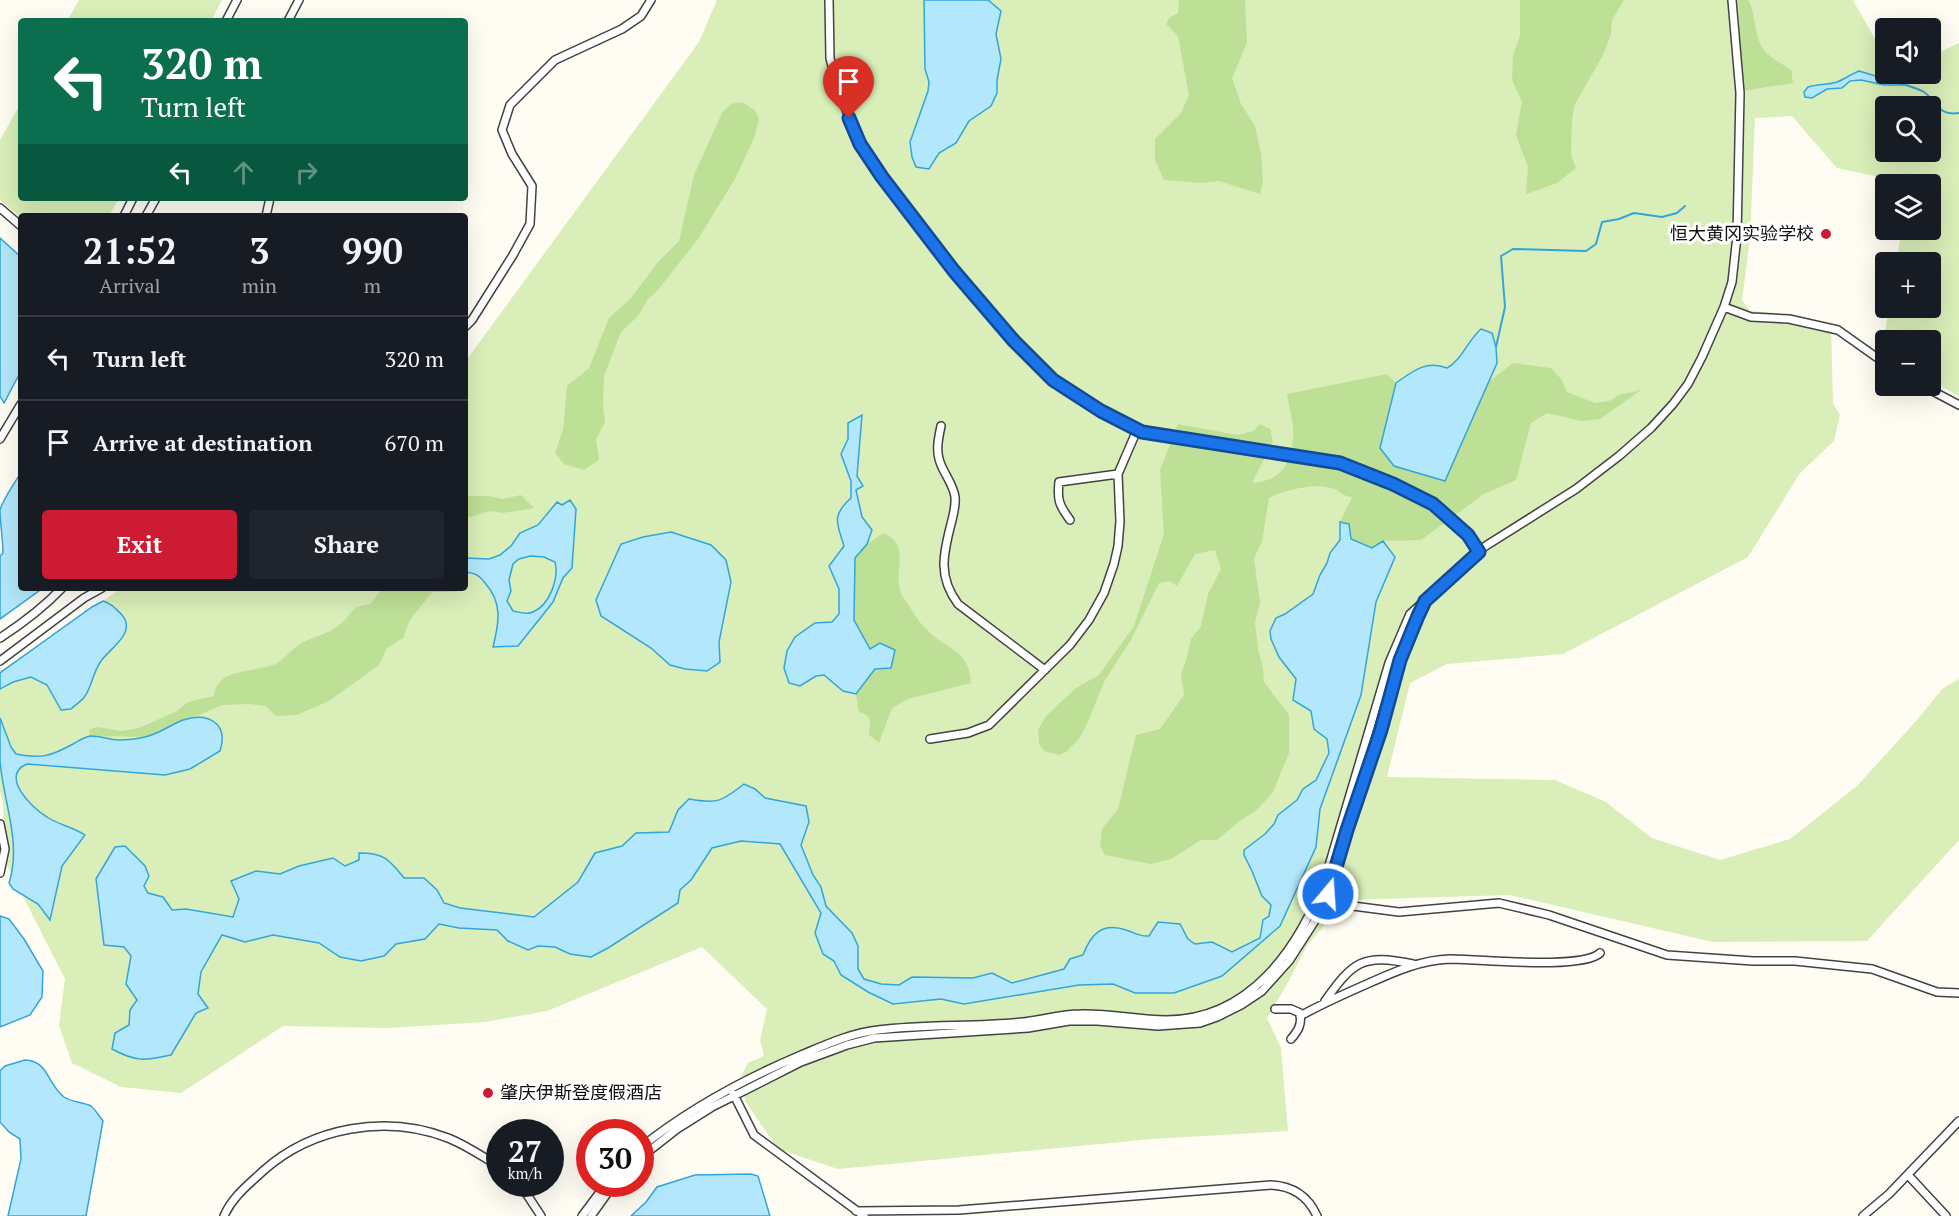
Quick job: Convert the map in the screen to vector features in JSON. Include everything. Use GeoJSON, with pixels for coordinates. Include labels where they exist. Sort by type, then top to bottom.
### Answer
{"type":"FeatureCollection","features":[{"type":"Feature","properties":{"kind":"street"},"geometry":{"type":"LineString","coordinates":[[228,18],[237,0]]}},
{"type":"Feature","properties":{"kind":"street"},"geometry":{"type":"LineString","coordinates":[[290,18],[299,0]]}},
{"type":"Feature","properties":{"kind":"street"},"geometry":{"type":"LineString","coordinates":[[468,324],[490,292],[530,224],[532,186],[512,154],[502,130],[510,105],[555,60],[622,29],[640,16],[651,0]]}},
{"type":"Feature","properties":{"kind":"street"},"geometry":{"type":"LineString","coordinates":[[829,0],[830,58],[838,90],[860,144],[882,177],[954,271],[1014,341],[1053,380],[1101,411],[1142,432],[1340,463],[1393,484],[1433,504],[1468,535],[1479,552]]}},
{"type":"Feature","properties":{"kind":"street"},"geometry":{"type":"LineString","coordinates":[[654,1147],[733,1092],[838,1040],[877,1030],[1024,1022],[1070,1014],[1100,1014],[1169,1020],[1195,1017],[1213,1012],[1257,986],[1270,974],[1320,902],[1389,663],[1410,614],[1479,552],[1576,489],[1651,428],[1688,384],[1702,357],[1724,307],[1732,282],[1737,236],[1740,93],[1732,0]]}},
{"type":"Feature","properties":{"kind":"street"},"geometry":{"type":"LineString","coordinates":[[0,208],[18,223]]}},
{"type":"Feature","properties":{"kind":"street"},"geometry":{"type":"LineString","coordinates":[[1724,307],[1751,317],[1789,319],[1838,330],[1875,356]]}},
{"type":"Feature","properties":{"kind":"street"},"geometry":{"type":"LineString","coordinates":[[1941,396],[1959,405]]}},
{"type":"Feature","properties":{"kind":"street"},"geometry":{"type":"LineString","coordinates":[[0,439],[18,409]]}},
{"type":"Feature","properties":{"kind":"street"},"geometry":{"type":"LineString","coordinates":[[941,426],[937,447],[940,465],[955,496],[955,508],[943,561],[950,594],[958,604],[1045,670]]}},
{"type":"Feature","properties":{"kind":"street"},"geometry":{"type":"LineString","coordinates":[[930,739],[968,733],[989,725],[1070,645],[1089,620],[1104,593],[1118,546],[1120,520],[1118,474],[1137,430]]}},
{"type":"Feature","properties":{"kind":"street"},"geometry":{"type":"LineString","coordinates":[[1070,520],[1061,508],[1058,496],[1059,482],[1118,474]]}},
{"type":"Feature","properties":{"kind":"street"},"geometry":{"type":"LineString","coordinates":[[0,638],[26,621],[59,591]]}},
{"type":"Feature","properties":{"kind":"street"},"geometry":{"type":"LineString","coordinates":[[0,661],[97,591]]}},
{"type":"Feature","properties":{"kind":"street"},"geometry":{"type":"LineString","coordinates":[[0,824],[5,849],[0,873]]}},
{"type":"Feature","properties":{"kind":"street"},"geometry":{"type":"LineString","coordinates":[[1320,902],[1399,912],[1499,903],[1549,915],[1667,955],[1753,961],[1795,961],[1872,969],[1937,992],[1959,993]]}},
{"type":"Feature","properties":{"kind":"street"},"geometry":{"type":"LineString","coordinates":[[1300,1016],[1324,1003],[1415,964],[1448,959],[1553,962],[1594,958],[1600,952]]}},
{"type":"Feature","properties":{"kind":"street"},"geometry":{"type":"LineString","coordinates":[[1324,1003],[1342,977],[1354,966],[1370,960],[1393,960],[1415,964]]}},
{"type":"Feature","properties":{"kind":"street"},"geometry":{"type":"LineString","coordinates":[[1275,1009],[1291,1009],[1300,1013],[1299,1030],[1291,1040]]}},
{"type":"Feature","properties":{"kind":"street"},"geometry":{"type":"LineString","coordinates":[[654,1137],[712,1097],[733,1092]]}},
{"type":"Feature","properties":{"kind":"street"},"geometry":{"type":"LineString","coordinates":[[733,1092],[754,1135],[864,1216]]}},
{"type":"Feature","properties":{"kind":"street"},"geometry":{"type":"LineString","coordinates":[[1863,1216],[1889,1194],[1959,1121]]}},
{"type":"Feature","properties":{"kind":"street"},"geometry":{"type":"LineString","coordinates":[[224,1216],[238,1194],[276,1160],[316,1138],[351,1129],[374,1126],[415,1128],[446,1137],[486,1158]]}},
{"type":"Feature","properties":{"kind":"street"},"geometry":{"type":"LineString","coordinates":[[1908,1175],[1946,1216]]}},
{"type":"Feature","properties":{"kind":"street"},"geometry":{"type":"LineString","coordinates":[[856,1211],[959,1210],[1271,1185],[1289,1187],[1301,1193],[1310,1202],[1317,1216]]}},
{"type":"Feature","properties":{"kind":"street"},"geometry":{"type":"LineString","coordinates":[[529,1197],[541,1216]]}},
{"type":"Feature","properties":{"kind":"street"},"geometry":{"type":"LineString","coordinates":[[582,1216],[596,1197]]}},
{"type":"Feature","properties":{"kind":"street"},"geometry":{"type":"LineString","coordinates":[[591,1216],[605,1197]]}},
{"type":"Feature","properties":{"kind":"green space"},"geometry":{"type":"Polygon","coordinates":[[[79,0],[222,0],[213,18],[69,18],[79,0]]]}},
{"type":"Feature","properties":{"kind":"green space"},"geometry":{"type":"Polygon","coordinates":[[[717,0],[1853,0],[1875,39],[1875,84],[1941,84],[1941,51],[1959,43],[1959,396],[1941,386],[1941,330],[1885,330],[1887,318],[1941,318],[1941,252],[1898,252],[1900,240],[1941,240],[1941,174],[1875,174],[1875,176],[1837,168],[1792,116],[1755,118],[1750,239],[1742,300],[1750,311],[1776,313],[1831,325],[1833,403],[1840,415],[1834,441],[1800,473],[1748,557],[1563,654],[1447,664],[1410,683],[1387,777],[1555,780],[1606,802],[1652,838],[1720,860],[1790,839],[1857,786],[1942,689],[1959,679],[1959,840],[1867,941],[1713,942],[1510,895],[1345,900],[1307,946],[1267,1018],[1281,1048],[1288,1131],[1152,1139],[838,1169],[778,1149],[745,1101],[742,1074],[748,1063],[764,1056],[760,1040],[767,1009],[702,947],[547,1011],[485,1022],[388,1028],[283,1026],[181,1093],[121,1087],[72,1063],[59,1025],[65,979],[5,861],[3,802],[0,791],[0,671],[118,591],[468,591],[468,358],[699,42],[717,0]]]}},
{"type":"Feature","properties":{"kind":"green space"},"geometry":{"type":"Polygon","coordinates":[[[1179,0],[1245,0],[1247,43],[1232,78],[1241,104],[1255,126],[1261,154],[1263,182],[1260,194],[1219,181],[1201,183],[1164,180],[1155,160],[1155,139],[1181,113],[1189,95],[1178,36],[1166,24],[1170,17],[1178,13],[1179,0]]]}},
{"type":"Feature","properties":{"kind":"green space"},"geometry":{"type":"Polygon","coordinates":[[[1520,0],[1624,0],[1612,20],[1611,34],[1603,55],[1574,106],[1571,155],[1576,168],[1557,183],[1526,194],[1528,167],[1516,135],[1522,102],[1512,80],[1513,56],[1520,35],[1520,0]]]}},
{"type":"Feature","properties":{"kind":"green space"},"geometry":{"type":"Polygon","coordinates":[[[1738,0],[1748,0],[1753,12],[1756,32],[1764,50],[1791,70],[1793,83],[1743,91],[1738,0]]]}},
{"type":"Feature","properties":{"kind":"green space"},"geometry":{"type":"Polygon","coordinates":[[[742,102],[755,110],[759,119],[754,138],[735,179],[698,239],[658,290],[648,299],[638,316],[621,332],[604,376],[605,422],[596,439],[599,460],[584,470],[564,464],[555,453],[563,430],[567,386],[589,368],[609,318],[631,298],[658,262],[679,241],[694,175],[722,113],[731,104],[742,102]]]}},
{"type":"Feature","properties":{"kind":"green space"},"geometry":{"type":"Polygon","coordinates":[[[18,108],[18,201],[117,201],[111,213],[18,213],[18,215],[0,200],[0,140],[18,108]]]}},
{"type":"Feature","properties":{"kind":"green space"},"geometry":{"type":"Polygon","coordinates":[[[1513,363],[1551,368],[1562,380],[1567,392],[1595,403],[1609,401],[1619,395],[1641,390],[1600,419],[1581,421],[1547,413],[1531,423],[1516,480],[1484,494],[1421,540],[1383,541],[1372,548],[1351,539],[1349,524],[1340,522],[1352,497],[1331,488],[1316,486],[1299,488],[1269,498],[1262,542],[1254,558],[1260,603],[1255,622],[1264,682],[1289,715],[1289,753],[1273,792],[1257,810],[1217,840],[1201,840],[1171,859],[1151,864],[1105,855],[1100,846],[1102,829],[1118,809],[1136,735],[1160,729],[1184,695],[1181,673],[1191,639],[1201,626],[1208,594],[1221,569],[1215,550],[1195,554],[1177,586],[1170,581],[1159,583],[1131,640],[1105,680],[1079,739],[1066,752],[1059,755],[1044,751],[1039,744],[1038,730],[1046,716],[1076,688],[1099,675],[1134,626],[1164,534],[1160,470],[1178,424],[1237,435],[1253,431],[1260,424],[1270,429],[1273,441],[1252,483],[1261,482],[1282,471],[1289,458],[1293,424],[1287,394],[1387,374],[1396,383],[1381,448],[1445,480],[1487,383],[1513,363]]]}},
{"type":"Feature","properties":{"kind":"green space"},"geometry":{"type":"Polygon","coordinates":[[[521,495],[534,508],[503,513],[490,511],[468,517],[468,496],[489,496],[502,499],[521,495]]]}},
{"type":"Feature","properties":{"kind":"green space"},"geometry":{"type":"Polygon","coordinates":[[[883,533],[893,539],[898,546],[900,591],[905,600],[927,630],[961,656],[966,663],[971,683],[908,699],[892,708],[879,743],[869,735],[870,720],[867,715],[859,712],[856,694],[875,669],[871,649],[854,621],[855,558],[867,544],[883,533]]]}},
{"type":"Feature","properties":{"kind":"green space"},"geometry":{"type":"Polygon","coordinates":[[[381,591],[458,591],[432,592],[410,620],[403,638],[387,648],[379,665],[329,701],[297,715],[276,716],[266,706],[222,705],[148,737],[89,736],[90,729],[98,727],[121,731],[139,728],[177,711],[188,702],[214,696],[217,686],[223,679],[279,662],[300,644],[338,626],[357,607],[370,604],[381,591]]]}},
{"type":"Feature","properties":{"kind":"water"},"geometry":{"type":"Polygon","coordinates":[[[924,0],[988,0],[1001,11],[996,34],[1001,59],[997,93],[991,106],[969,121],[956,143],[939,153],[929,169],[916,167],[910,142],[929,82],[925,69],[924,0]]]}},
{"type":"Feature","properties":{"kind":"water"},"geometry":{"type":"Polygon","coordinates":[[[1859,71],[1875,76],[1875,83],[1861,80],[1850,81],[1842,88],[1827,89],[1812,98],[1805,97],[1804,92],[1808,87],[1837,82],[1859,71]]]}},
{"type":"Feature","properties":{"kind":"water"},"geometry":{"type":"Polygon","coordinates":[[[1879,84],[1906,85],[1884,85],[1879,84]]]}},
{"type":"Feature","properties":{"kind":"water"},"geometry":{"type":"Polygon","coordinates":[[[0,238],[18,254],[18,377],[4,403],[0,396],[0,238]]]}},
{"type":"Feature","properties":{"kind":"water"},"geometry":{"type":"Polygon","coordinates":[[[1481,329],[1492,333],[1497,363],[1445,481],[1394,466],[1380,448],[1396,383],[1426,366],[1447,368],[1457,360],[1481,329]]]}},
{"type":"Feature","properties":{"kind":"water"},"geometry":{"type":"Polygon","coordinates":[[[862,415],[857,476],[863,486],[856,490],[862,517],[872,530],[867,544],[855,558],[854,620],[870,649],[880,643],[895,650],[891,668],[875,669],[856,694],[843,691],[824,675],[816,676],[800,686],[789,683],[784,668],[787,651],[795,637],[815,623],[832,622],[839,614],[839,589],[829,566],[844,546],[837,520],[840,510],[851,498],[851,481],[841,454],[848,439],[848,423],[862,415]]]}},
{"type":"Feature","properties":{"kind":"water"},"geometry":{"type":"Polygon","coordinates":[[[18,477],[18,591],[39,591],[0,619],[0,556],[3,553],[0,510],[18,477]]]}},
{"type":"Feature","properties":{"kind":"water"},"geometry":{"type":"Polygon","coordinates":[[[570,500],[576,509],[572,568],[563,578],[553,602],[518,646],[493,647],[498,621],[495,598],[481,578],[468,573],[468,558],[489,559],[500,555],[511,546],[520,533],[538,525],[557,502],[562,505],[570,500]],[[530,556],[519,559],[513,564],[509,580],[511,591],[507,601],[513,611],[531,613],[544,603],[552,590],[556,576],[555,562],[544,557],[530,556]]]}},
{"type":"Feature","properties":{"kind":"water"},"geometry":{"type":"Polygon","coordinates":[[[1340,522],[1349,524],[1351,539],[1372,548],[1383,541],[1395,557],[1376,602],[1361,695],[1320,809],[1316,847],[1280,926],[1222,976],[1174,993],[1135,993],[1113,984],[1079,985],[964,1004],[941,999],[893,1004],[841,975],[834,961],[823,954],[815,933],[821,913],[780,844],[741,841],[712,848],[691,880],[680,890],[678,903],[591,957],[570,954],[555,947],[538,946],[528,950],[508,941],[497,930],[459,928],[439,924],[425,939],[396,944],[384,956],[361,961],[340,957],[319,943],[273,935],[245,942],[222,935],[201,972],[198,994],[208,1008],[196,1013],[171,1055],[140,1059],[112,1049],[115,1033],[129,1025],[130,1010],[137,1000],[126,984],[131,956],[124,947],[104,945],[96,879],[115,847],[125,846],[145,866],[149,876],[144,886],[148,893],[163,897],[172,910],[186,909],[233,917],[239,899],[231,881],[256,871],[280,874],[299,866],[333,858],[345,866],[359,860],[359,853],[374,854],[385,858],[404,878],[424,878],[437,890],[444,903],[460,908],[534,917],[578,882],[595,853],[622,846],[636,833],[669,832],[678,810],[689,799],[718,800],[730,795],[744,784],[755,789],[765,798],[806,806],[809,822],[801,845],[813,875],[821,887],[826,906],[852,933],[858,946],[858,969],[864,979],[881,984],[899,985],[912,977],[973,978],[992,973],[1012,983],[1064,969],[1070,959],[1083,955],[1094,936],[1104,929],[1118,928],[1149,936],[1158,922],[1180,924],[1188,939],[1195,944],[1212,942],[1232,952],[1260,938],[1263,920],[1269,916],[1271,905],[1262,896],[1244,855],[1244,850],[1265,834],[1278,815],[1297,800],[1303,789],[1316,780],[1329,753],[1327,739],[1314,729],[1311,711],[1293,700],[1296,679],[1279,657],[1270,631],[1276,618],[1313,594],[1330,553],[1340,540],[1340,522]]]}},
{"type":"Feature","properties":{"kind":"water"},"geometry":{"type":"Polygon","coordinates":[[[671,532],[711,545],[726,560],[731,582],[719,642],[720,662],[707,671],[670,665],[651,648],[601,616],[596,600],[621,544],[671,532]]]}},
{"type":"Feature","properties":{"kind":"water"},"geometry":{"type":"Polygon","coordinates":[[[103,601],[122,615],[126,628],[120,640],[98,665],[84,698],[71,709],[61,710],[47,685],[31,677],[13,682],[0,689],[0,673],[103,601]]]}},
{"type":"Feature","properties":{"kind":"water"},"geometry":{"type":"Polygon","coordinates":[[[0,718],[11,747],[16,754],[25,755],[52,754],[90,736],[118,740],[145,737],[192,718],[208,719],[214,722],[222,733],[222,741],[220,751],[190,769],[165,775],[27,764],[19,769],[16,776],[20,791],[33,806],[52,820],[85,835],[62,866],[50,920],[38,904],[13,889],[9,883],[14,853],[0,761],[0,718]]]}},
{"type":"Feature","properties":{"kind":"water"},"geometry":{"type":"Polygon","coordinates":[[[0,916],[9,919],[43,971],[42,997],[30,1015],[0,1027],[0,916]]]}},
{"type":"Feature","properties":{"kind":"water"},"geometry":{"type":"Polygon","coordinates":[[[25,1060],[39,1064],[58,1092],[70,1100],[91,1106],[103,1121],[86,1216],[8,1216],[21,1159],[20,1139],[0,1122],[0,1071],[5,1066],[25,1060]]]}},
{"type":"Feature","properties":{"kind":"water"},"geometry":{"type":"Polygon","coordinates":[[[751,1174],[758,1176],[770,1216],[631,1216],[650,1197],[654,1197],[657,1187],[695,1175],[751,1174]]]}},
{"type":"Feature","properties":{"kind":"waterway"},"geometry":{"type":"LineString","coordinates":[[1906,85],[1924,92],[1942,110],[1959,113]]}},
{"type":"Feature","properties":{"kind":"waterway"},"geometry":{"type":"LineString","coordinates":[[1496,347],[1505,307],[1501,256],[1513,249],[1586,251],[1596,244],[1602,222],[1634,213],[1662,217],[1677,213],[1685,206]]}},
{"type":"Feature","properties":{"kind":"place","name":"恒大黄冈实验学校"},"geometry":{"type":"Point","coordinates":[1826,234]}},
{"type":"Feature","properties":{"kind":"place","name":"肇庆伊斯登度假酒店"},"geometry":{"type":"Point","coordinates":[488,1093]}},
{"type":"Feature","properties":{"kind":"route"},"geometry":{"type":"LineString","coordinates":[[849,118],[860,144],[882,177],[954,271],[1014,341],[1053,380],[1101,411],[1142,432],[1340,463],[1393,484],[1433,504],[1468,535],[1479,552],[1425,601],[1418,616],[1392,684],[1381,730],[1328,894]]}}]}
